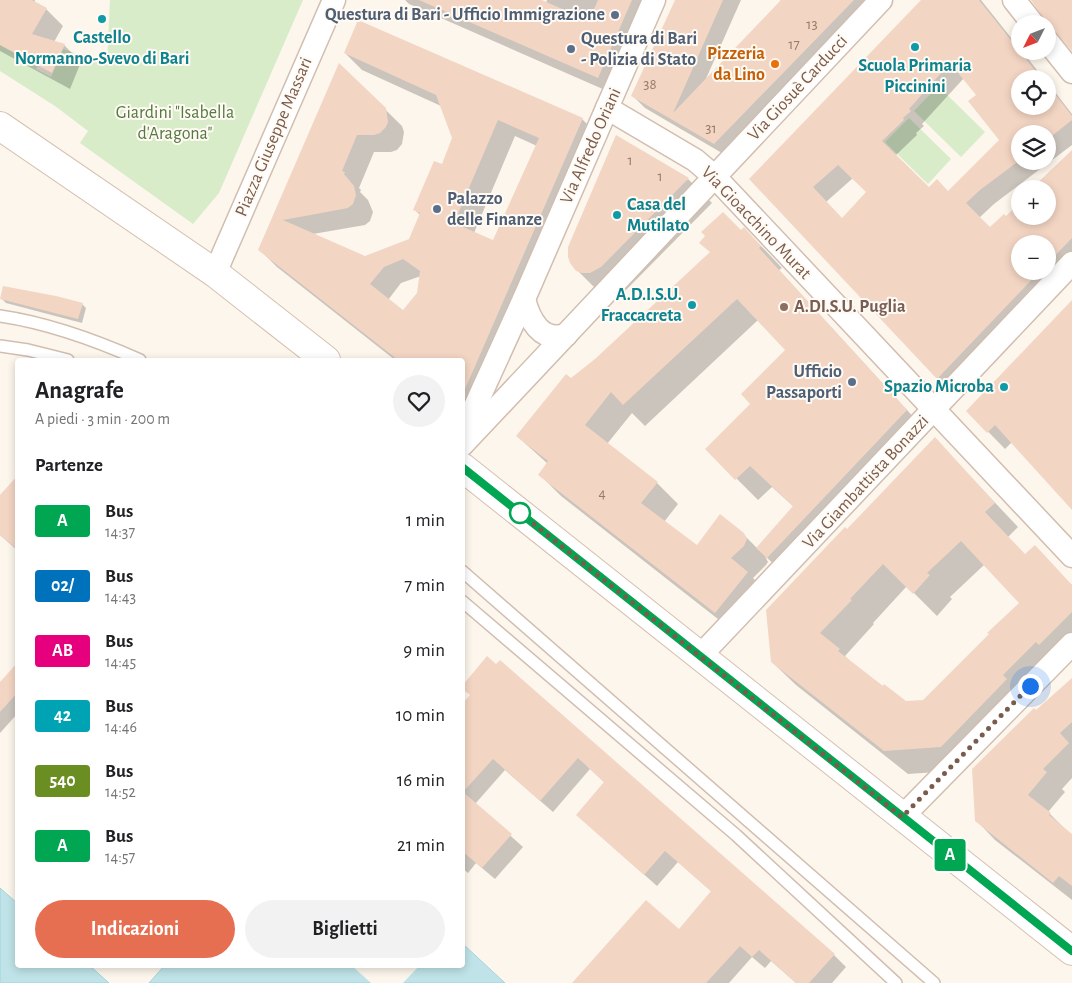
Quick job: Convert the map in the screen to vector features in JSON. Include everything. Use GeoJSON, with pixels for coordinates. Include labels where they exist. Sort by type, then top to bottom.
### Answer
{"type":"FeatureCollection","features":[{"type":"Feature","properties":{"kind":"main road"},"geometry":{"type":"LineString","coordinates":[[0,126],[215,273],[323,358]]}},
{"type":"Feature","properties":{"kind":"main road"},"geometry":{"type":"LineString","coordinates":[[465,469],[1072,951]]}},
{"type":"Feature","properties":{"kind":"street","name":"Piazza Giuseppe Massari"},"geometry":{"type":"LineString","coordinates":[[215,273],[334,0]]}},
{"type":"Feature","properties":{"kind":"street","name":"Via Alfredo Oriani"},"geometry":{"type":"LineString","coordinates":[[465,428],[524,299],[654,0]]}},
{"type":"Feature","properties":{"kind":"street","name":"Via Giosuè Carducci"},"geometry":{"type":"LineString","coordinates":[[465,442],[881,0]]}},
{"type":"Feature","properties":{"kind":"street"},"geometry":{"type":"LineString","coordinates":[[1015,2],[1026,15]]}},
{"type":"Feature","properties":{"kind":"street"},"geometry":{"type":"LineString","coordinates":[[1056,52],[1072,72]]}},
{"type":"Feature","properties":{"kind":"street","name":"Via Gioacchino Murat"},"geometry":{"type":"LineString","coordinates":[[607,108],[695,160],[715,177],[1072,556]]}},
{"type":"Feature","properties":{"kind":"street","name":"Via Giambattista Bonazzi"},"geometry":{"type":"LineString","coordinates":[[700,656],[1072,263]]}},
{"type":"Feature","properties":{"kind":"street"},"geometry":{"type":"LineString","coordinates":[[524,299],[528,315],[538,328],[549,336],[558,337],[566,335]]}},
{"type":"Feature","properties":{"kind":"street"},"geometry":{"type":"LineString","coordinates":[[902,817],[1072,644]]}},
{"type":"Feature","properties":{"kind":"lane"},"geometry":{"type":"LineString","coordinates":[[0,316],[84,337],[135,358]]}},
{"type":"Feature","properties":{"kind":"lane"},"geometry":{"type":"LineString","coordinates":[[0,346],[28,350],[60,358]]}},
{"type":"Feature","properties":{"kind":"lane"},"geometry":{"type":"LineString","coordinates":[[465,574],[934,983]]}},
{"type":"Feature","properties":{"kind":"lane"},"geometry":{"type":"LineString","coordinates":[[465,603],[736,836],[896,983]]}},
{"type":"Feature","properties":{"kind":"green space","name":"Giardini \"Isabella d'Aragona\""},"geometry":{"type":"Polygon","coordinates":[[[110,0],[303,0],[219,193],[193,224],[80,143],[88,131],[55,106],[0,71],[0,45],[38,65],[36,69],[51,77],[63,49],[107,64],[110,0]]]}},
{"type":"Feature","properties":{"kind":"green space"},"geometry":{"type":"Polygon","coordinates":[[[938,86],[985,132],[961,157],[914,111],[938,86]]]}},
{"type":"Feature","properties":{"kind":"green space"},"geometry":{"type":"Polygon","coordinates":[[[909,118],[951,159],[928,184],[885,142],[909,118]]]}},
{"type":"Feature","properties":{"kind":"water"},"geometry":{"type":"Polygon","coordinates":[[[0,888],[15,901],[15,968],[92,968],[109,983],[0,983],[0,888]]]}},
{"type":"Feature","properties":{"kind":"water"},"geometry":{"type":"Polygon","coordinates":[[[465,946],[505,983],[149,983],[162,968],[465,968],[465,946]]]}},
{"type":"Feature","properties":{"kind":"pier"},"geometry":{"type":"Polygon","coordinates":[[[354,968],[417,968],[403,983],[371,983],[354,968]]]}},
{"type":"Feature","properties":{"kind":"building"},"geometry":{"type":"Polygon","coordinates":[[[0,0],[32,0],[47,8],[32,34],[65,44],[52,73],[0,45],[0,0]]]}},
{"type":"Feature","properties":{"kind":"building","name":"Questura di Bari - Polizia di Stato"},"geometry":{"type":"Polygon","coordinates":[[[419,0],[542,0],[589,21],[598,0],[632,0],[598,78],[419,0]]]}},
{"type":"Feature","properties":{"kind":"building"},"geometry":{"type":"Polygon","coordinates":[[[675,0],[723,0],[673,113],[781,0],[854,0],[714,144],[631,96],[675,0]]]}},
{"type":"Feature","properties":{"kind":"building"},"geometry":{"type":"Polygon","coordinates":[[[921,0],[979,0],[1011,40],[1011,60],[1027,60],[1035,70],[1011,70],[1011,115],[1056,115],[1056,95],[1072,116],[1072,120],[1056,133],[1056,125],[1011,125],[1011,167],[966,203],[990,227],[1004,214],[1006,216],[1011,211],[1011,225],[1056,225],[1056,180],[1040,180],[1051,170],[1056,170],[1056,165],[1072,150],[1072,238],[1056,255],[1056,235],[1011,235],[1011,280],[1031,280],[937,379],[749,179],[921,0]],[[950,63],[909,109],[911,111],[903,118],[904,120],[882,141],[929,187],[937,179],[948,191],[999,140],[968,101],[976,95],[950,63]],[[838,165],[813,187],[842,218],[866,192],[838,165]]]}},
{"type":"Feature","properties":{"kind":"building"},"geometry":{"type":"Polygon","coordinates":[[[1031,0],[1072,0],[1072,51],[1056,33],[1056,15],[1041,15],[1031,0]]]}},
{"type":"Feature","properties":{"kind":"building","name":"Palazzo delle Finanze"},"geometry":{"type":"Polygon","coordinates":[[[358,20],[583,118],[465,389],[465,358],[395,358],[258,250],[339,63],[386,108],[388,122],[380,133],[357,135],[342,171],[345,172],[344,174],[354,186],[356,195],[353,204],[348,208],[283,220],[365,256],[409,239],[420,213],[413,210],[434,161],[442,164],[452,138],[436,95],[344,53],[358,20]],[[498,120],[454,223],[493,240],[539,138],[498,120]],[[403,259],[384,267],[370,284],[403,310],[417,293],[420,271],[403,259]]]}},
{"type":"Feature","properties":{"kind":"building","name":"Casa del Mutilato"},"geometry":{"type":"Polygon","coordinates":[[[616,135],[689,178],[601,267],[590,273],[582,273],[576,271],[570,263],[568,247],[616,135]]]}},
{"type":"Feature","properties":{"kind":"building"},"geometry":{"type":"Polygon","coordinates":[[[723,212],[741,230],[744,227],[761,246],[759,248],[907,410],[767,558],[756,548],[793,506],[750,466],[735,480],[705,449],[750,404],[741,394],[785,350],[737,299],[623,405],[611,392],[585,425],[658,482],[641,503],[697,545],[720,514],[744,533],[747,539],[744,546],[731,558],[748,572],[715,613],[538,475],[548,461],[516,436],[566,374],[571,378],[595,359],[710,252],[699,243],[705,236],[701,232],[723,212]]]}},
{"type":"Feature","properties":{"kind":"building"},"geometry":{"type":"Polygon","coordinates":[[[3,286],[83,303],[78,319],[0,299],[3,286]]]}},
{"type":"Feature","properties":{"kind":"building"},"geometry":{"type":"Polygon","coordinates":[[[1072,300],[1072,510],[995,425],[987,433],[966,411],[1072,300]]]}},
{"type":"Feature","properties":{"kind":"building"},"geometry":{"type":"Polygon","coordinates":[[[935,437],[995,503],[985,512],[1025,554],[1035,545],[1072,585],[1072,612],[1039,645],[1036,642],[1003,675],[1007,679],[941,747],[884,751],[771,662],[766,610],[845,527],[847,529],[935,437]],[[961,541],[927,573],[930,575],[913,594],[883,564],[820,633],[840,649],[838,651],[883,686],[884,684],[906,701],[923,700],[989,634],[987,633],[1019,603],[961,541]]]}},
{"type":"Feature","properties":{"kind":"building"},"geometry":{"type":"Polygon","coordinates":[[[15,478],[15,548],[0,535],[0,495],[15,478]]]}},
{"type":"Feature","properties":{"kind":"building"},"geometry":{"type":"Polygon","coordinates":[[[487,656],[496,664],[500,660],[835,954],[809,983],[796,983],[759,950],[752,957],[740,946],[706,983],[572,983],[646,900],[679,929],[711,891],[665,851],[644,875],[576,815],[604,782],[578,758],[540,801],[493,759],[465,790],[465,701],[470,695],[465,691],[465,682],[487,656]]]}},
{"type":"Feature","properties":{"kind":"building"},"geometry":{"type":"Polygon","coordinates":[[[15,665],[15,695],[0,712],[0,682],[15,665]]]}},
{"type":"Feature","properties":{"kind":"building"},"geometry":{"type":"Polygon","coordinates":[[[1072,678],[1072,722],[1060,733],[1069,743],[1043,769],[1047,772],[1028,795],[1051,813],[1049,815],[1072,834],[1072,886],[1059,876],[1053,883],[975,821],[972,769],[1034,708],[1036,710],[1072,678]]]}},
{"type":"Feature","properties":{"kind":"building"},"geometry":{"type":"Polygon","coordinates":[[[465,794],[512,834],[482,868],[465,854],[465,794]]]}},
{"type":"Feature","properties":{"kind":"bus line","name":"A"},"geometry":{"type":"LineString","coordinates":[[465,469],[1072,951]]}},
{"type":"Feature","properties":{"kind":"place","name":"Questura di Bari - Ufficio Immigrazione"},"geometry":{"type":"Point","coordinates":[615,15]}},
{"type":"Feature","properties":{"kind":"place","name":"Castello Normanno-Svevo di Bari"},"geometry":{"type":"Point","coordinates":[102,19]}},
{"type":"Feature","properties":{"kind":"place","name":"Scuola Primaria Piccinini"},"geometry":{"type":"Point","coordinates":[915,47]}},
{"type":"Feature","properties":{"kind":"place","name":"Questura di Bari - Polizia di Stato"},"geometry":{"type":"Point","coordinates":[571,49]}},
{"type":"Feature","properties":{"kind":"place","name":"Pizzeria da Lino"},"geometry":{"type":"Point","coordinates":[775,64]}},
{"type":"Feature","properties":{"kind":"place","name":"Palazzo delle Finanze"},"geometry":{"type":"Point","coordinates":[437,209]}},
{"type":"Feature","properties":{"kind":"place","name":"Casa del Mutilato"},"geometry":{"type":"Point","coordinates":[617,215]}},
{"type":"Feature","properties":{"kind":"place","name":"A.D.I.S.U. Fraccacreta"},"geometry":{"type":"Point","coordinates":[692,305]}},
{"type":"Feature","properties":{"kind":"place","name":"A.DI.S.U. Puglia"},"geometry":{"type":"Point","coordinates":[784,307]}},
{"type":"Feature","properties":{"kind":"place","name":"Ufficio Passaporti"},"geometry":{"type":"Point","coordinates":[852,382]}},
{"type":"Feature","properties":{"kind":"place","name":"Spazio Microba"},"geometry":{"type":"Point","coordinates":[1004,387]}},
{"type":"Feature","properties":{"kind":"route"},"geometry":{"type":"LineString","coordinates":[[520,513],[902,817],[1030,686]]}}]}
